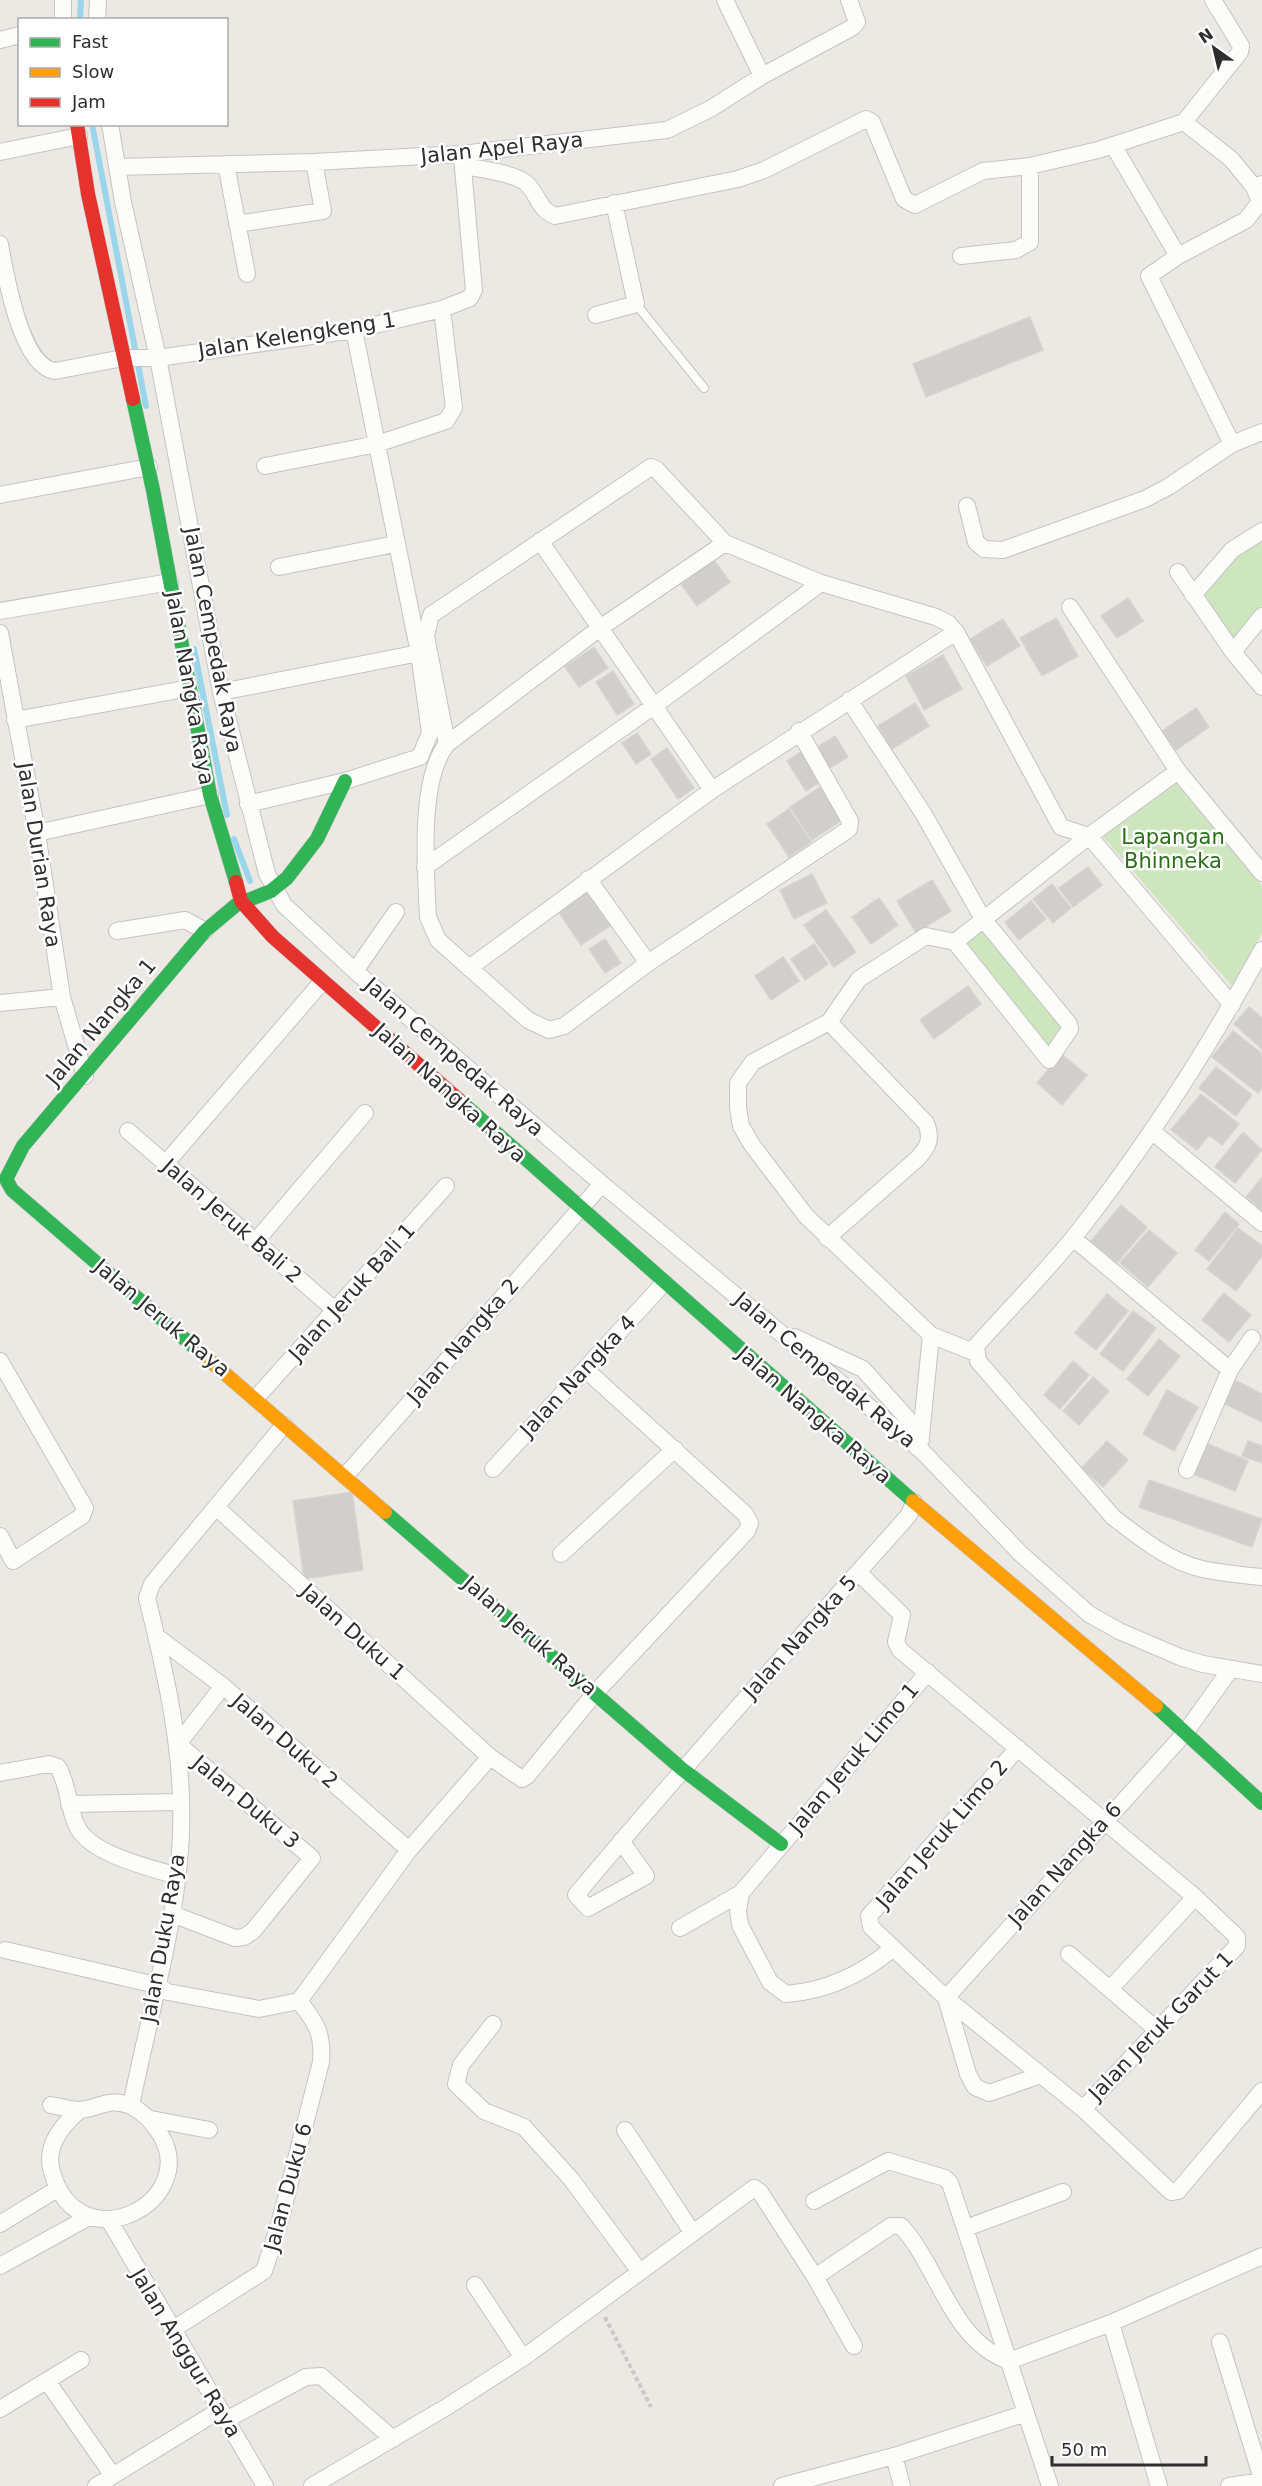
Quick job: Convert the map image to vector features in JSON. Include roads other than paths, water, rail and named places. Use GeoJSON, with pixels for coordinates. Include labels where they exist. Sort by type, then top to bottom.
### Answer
{"type":"FeatureCollection","features":[{"type":"Feature","properties":{"kind":"street"},"geometry":{"type":"LineString","coordinates":[[63,0],[63,18]]}},
{"type":"Feature","properties":{"kind":"street"},"geometry":{"type":"LineString","coordinates":[[98,0],[98,18]]}},
{"type":"Feature","properties":{"kind":"street"},"geometry":{"type":"LineString","coordinates":[[725,0],[762,76]]}},
{"type":"Feature","properties":{"kind":"street","name":"Jalan Apel Raya"},"geometry":{"type":"LineString","coordinates":[[117,167],[462,160],[667,130],[710,109],[762,76],[853,27],[857,22],[849,0]]}},
{"type":"Feature","properties":{"kind":"street"},"geometry":{"type":"LineString","coordinates":[[462,160],[527,183],[546,212],[555,216],[704,186],[764,170],[866,119],[872,122],[908,204],[915,205],[983,171],[1030,166],[1113,145],[1184,122],[1240,52],[1241,46],[1214,0]]}},
{"type":"Feature","properties":{"kind":"street"},"geometry":{"type":"LineString","coordinates":[[0,40],[18,36]]}},
{"type":"Feature","properties":{"kind":"street"},"geometry":{"type":"LineString","coordinates":[[1184,122],[1231,159],[1258,185],[1260,202],[1246,220],[1178,256],[1149,276],[1232,444]]}},
{"type":"Feature","properties":{"kind":"street","name":"Jalan Cempedak Raya"},"geometry":{"type":"LineString","coordinates":[[110,126],[227,691],[248,804],[274,890],[284,905],[355,971],[602,1184],[774,1328],[922,1444],[1021,1554],[1089,1614],[1119,1631],[1180,1657],[1230,1670],[1262,1674]]}},
{"type":"Feature","properties":{"kind":"street"},"geometry":{"type":"LineString","coordinates":[[0,152],[78,130]]}},
{"type":"Feature","properties":{"kind":"street","name":"Jalan Nangka Raya"},"geometry":{"type":"LineString","coordinates":[[78,130],[88,194],[148,467],[210,795],[241,901],[253,918],[322,982],[914,1502],[1186,1731],[1262,1803]]}},
{"type":"Feature","properties":{"kind":"street"},"geometry":{"type":"LineString","coordinates":[[1113,145],[1178,256]]}},
{"type":"Feature","properties":{"kind":"street","name":"Jalan Kelengkeng 1"},"geometry":{"type":"LineString","coordinates":[[1,251],[15,311],[24,337],[46,370],[55,371],[123,358],[158,358],[354,330],[442,309],[470,298],[474,290],[462,160]]}},
{"type":"Feature","properties":{"kind":"street"},"geometry":{"type":"LineString","coordinates":[[237,224],[323,211],[314,162]]}},
{"type":"Feature","properties":{"kind":"street"},"geometry":{"type":"LineString","coordinates":[[226,164],[247,274]]}},
{"type":"Feature","properties":{"kind":"street"},"geometry":{"type":"LineString","coordinates":[[961,256],[1016,250],[1030,242],[1030,166]]}},
{"type":"Feature","properties":{"kind":"street"},"geometry":{"type":"LineString","coordinates":[[596,315],[636,304],[614,203]]}},
{"type":"Feature","properties":{"kind":"street"},"geometry":{"type":"LineString","coordinates":[[265,466],[377,444],[446,421],[454,408],[442,309]]}},
{"type":"Feature","properties":{"kind":"street"},"geometry":{"type":"LineString","coordinates":[[248,804],[345,781],[420,757],[429,733],[419,653],[395,544],[354,330]]}},
{"type":"Feature","properties":{"kind":"street"},"geometry":{"type":"LineString","coordinates":[[967,506],[976,542],[984,549],[1003,550],[1145,499],[1232,444],[1262,432]]}},
{"type":"Feature","properties":{"kind":"street"},"geometry":{"type":"LineString","coordinates":[[0,495],[148,467]]}},
{"type":"Feature","properties":{"kind":"street"},"geometry":{"type":"LineString","coordinates":[[447,744],[426,636],[431,615],[651,467],[656,469],[725,543],[821,583],[936,617],[948,623],[956,632],[1061,827],[1089,836],[1232,1005]]}},
{"type":"Feature","properties":{"kind":"street"},"geometry":{"type":"LineString","coordinates":[[1193,595],[1232,550],[1262,531]]}},
{"type":"Feature","properties":{"kind":"street"},"geometry":{"type":"LineString","coordinates":[[540,541],[712,790]]}},
{"type":"Feature","properties":{"kind":"street"},"geometry":{"type":"LineString","coordinates":[[725,543],[600,628],[447,744],[440,752],[430,788],[425,867],[428,917],[431,929],[438,940],[528,1020],[549,1030],[556,1030],[648,963],[849,829],[850,822],[799,731]]}},
{"type":"Feature","properties":{"kind":"street"},"geometry":{"type":"LineString","coordinates":[[279,567],[395,544]]}},
{"type":"Feature","properties":{"kind":"street"},"geometry":{"type":"LineString","coordinates":[[1178,572],[1233,652],[1262,687]]}},
{"type":"Feature","properties":{"kind":"street"},"geometry":{"type":"LineString","coordinates":[[0,611],[170,582]]}},
{"type":"Feature","properties":{"kind":"street"},"geometry":{"type":"LineString","coordinates":[[425,867],[654,706],[821,583]]}},
{"type":"Feature","properties":{"kind":"street"},"geometry":{"type":"LineString","coordinates":[[1070,607],[1178,771],[1262,873]]}},
{"type":"Feature","properties":{"kind":"street"},"geometry":{"type":"LineString","coordinates":[[1233,652],[1262,616]]}},
{"type":"Feature","properties":{"kind":"street"},"geometry":{"type":"LineString","coordinates":[[469,968],[712,790],[799,731],[956,632]]}},
{"type":"Feature","properties":{"kind":"street","name":"Jalan Durian Raya"},"geometry":{"type":"LineString","coordinates":[[0,633],[37,833],[62,997],[85,1076]]}},
{"type":"Feature","properties":{"kind":"street"},"geometry":{"type":"LineString","coordinates":[[227,691],[419,653]]}},
{"type":"Feature","properties":{"kind":"street"},"geometry":{"type":"LineString","coordinates":[[15,720],[190,688]]}},
{"type":"Feature","properties":{"kind":"street"},"geometry":{"type":"LineString","coordinates":[[849,700],[923,813],[983,919],[1069,1024],[1070,1029],[1048,1060],[956,942],[926,936],[859,979],[829,1022],[753,1062],[738,1083],[741,1126],[806,1216],[827,1238],[931,1335],[976,1353]]}},
{"type":"Feature","properties":{"kind":"street"},"geometry":{"type":"LineString","coordinates":[[956,942],[1089,836],[1178,771]]}},
{"type":"Feature","properties":{"kind":"street"},"geometry":{"type":"LineString","coordinates":[[241,901],[274,890],[315,842],[334,812],[345,781]]}},
{"type":"Feature","properties":{"kind":"street"},"geometry":{"type":"LineString","coordinates":[[37,833],[210,795]]}},
{"type":"Feature","properties":{"kind":"street"},"geometry":{"type":"LineString","coordinates":[[588,879],[648,963]]}},
{"type":"Feature","properties":{"kind":"street","name":"Jalan Nangka 1"},"geometry":{"type":"LineString","coordinates":[[6,1179],[23,1146],[85,1076],[205,931],[241,901]]}},
{"type":"Feature","properties":{"kind":"street"},"geometry":{"type":"LineString","coordinates":[[355,971],[396,912]]}},
{"type":"Feature","properties":{"kind":"street"},"geometry":{"type":"LineString","coordinates":[[117,931],[185,920],[205,931]]}},
{"type":"Feature","properties":{"kind":"street"},"geometry":{"type":"LineString","coordinates":[[1262,950],[1232,1005],[1153,1132],[1072,1238],[976,1346],[978,1361],[1113,1517],[1159,1550],[1201,1569],[1262,1577]]}},
{"type":"Feature","properties":{"kind":"street"},"geometry":{"type":"LineString","coordinates":[[166,1163],[322,982]]}},
{"type":"Feature","properties":{"kind":"street"},"geometry":{"type":"LineString","coordinates":[[0,1003],[62,997]]}},
{"type":"Feature","properties":{"kind":"street"},"geometry":{"type":"LineString","coordinates":[[827,1238],[917,1159],[926,1149],[931,1136],[926,1123],[829,1022]]}},
{"type":"Feature","properties":{"kind":"street"},"geometry":{"type":"LineString","coordinates":[[256,1241],[365,1113]]}},
{"type":"Feature","properties":{"kind":"street","name":"Jalan Jeruk Bali 2"},"geometry":{"type":"LineString","coordinates":[[128,1131],[336,1311]]}},
{"type":"Feature","properties":{"kind":"street"},"geometry":{"type":"LineString","coordinates":[[1153,1132],[1262,1223]]}},
{"type":"Feature","properties":{"kind":"street","name":"Jalan Jeruk Raya"},"geometry":{"type":"LineString","coordinates":[[6,1179],[12,1190],[256,1398],[284,1425],[346,1475],[682,1769],[781,1844]]}},
{"type":"Feature","properties":{"kind":"street","name":"Jalan Nangka 2"},"geometry":{"type":"LineString","coordinates":[[346,1475],[602,1184]]}},
{"type":"Feature","properties":{"kind":"street","name":"Jalan Jeruk Bali 1"},"geometry":{"type":"LineString","coordinates":[[256,1398],[447,1186]]}},
{"type":"Feature","properties":{"kind":"street"},"geometry":{"type":"LineString","coordinates":[[1072,1238],[1230,1370]]}},
{"type":"Feature","properties":{"kind":"street","name":"Jalan Nangka 4"},"geometry":{"type":"LineString","coordinates":[[493,1469],[664,1283]]}},
{"type":"Feature","properties":{"kind":"street"},"geometry":{"type":"LineString","coordinates":[[774,1328],[863,1369],[922,1444]]}},
{"type":"Feature","properties":{"kind":"street"},"geometry":{"type":"LineString","coordinates":[[922,1444],[926,1361],[931,1335]]}},
{"type":"Feature","properties":{"kind":"street"},"geometry":{"type":"LineString","coordinates":[[1187,1470],[1230,1370],[1252,1338]]}},
{"type":"Feature","properties":{"kind":"street"},"geometry":{"type":"LineString","coordinates":[[561,1554],[675,1449],[585,1369]]}},
{"type":"Feature","properties":{"kind":"street"},"geometry":{"type":"LineString","coordinates":[[0,1536],[7,1563],[82,1516],[86,1508],[2,1371]]}},
{"type":"Feature","properties":{"kind":"street","name":"Jalan Duku Raya"},"geometry":{"type":"LineString","coordinates":[[131,2106],[162,1988],[181,1832],[178,1744],[147,1598],[152,1584],[284,1425]]}},
{"type":"Feature","properties":{"kind":"street","name":"Jalan Duku 1"},"geometry":{"type":"LineString","coordinates":[[216,1507],[490,1757],[518,1777],[527,1776],[596,1692],[747,1531],[750,1523],[745,1514],[675,1449]]}},
{"type":"Feature","properties":{"kind":"street","name":"Jalan Nangka 5"},"geometry":{"type":"LineString","coordinates":[[621,1841],[682,1769],[909,1515],[914,1502]]}},
{"type":"Feature","properties":{"kind":"street"},"geometry":{"type":"LineString","coordinates":[[1002,1578],[1021,1554]]}},
{"type":"Feature","properties":{"kind":"street"},"geometry":{"type":"LineString","coordinates":[[858,1572],[902,1615],[896,1642],[900,1650],[1195,1897],[1110,1989]]}},
{"type":"Feature","properties":{"kind":"street","name":"Jalan Duku 2"},"geometry":{"type":"LineString","coordinates":[[157,1637],[223,1686],[409,1850]]}},
{"type":"Feature","properties":{"kind":"street","name":"Jalan Nangka 6"},"geometry":{"type":"LineString","coordinates":[[946,1998],[1186,1731],[1230,1670]]}},
{"type":"Feature","properties":{"kind":"street","name":"Jalan Jeruk Limo 1"},"geometry":{"type":"LineString","coordinates":[[781,1844],[928,1672]]}},
{"type":"Feature","properties":{"kind":"street"},"geometry":{"type":"LineString","coordinates":[[178,1744],[223,1686]]}},
{"type":"Feature","properties":{"kind":"street","name":"Jalan Duku 3"},"geometry":{"type":"LineString","coordinates":[[172,1914],[235,1938],[244,1937],[253,1931],[312,1858],[178,1744]]}},
{"type":"Feature","properties":{"kind":"street","name":"Jalan Jeruk Limo 2"},"geometry":{"type":"LineString","coordinates":[[892,1949],[871,1927],[869,1916],[1018,1748]]}},
{"type":"Feature","properties":{"kind":"street"},"geometry":{"type":"LineString","coordinates":[[5,1950],[259,2009],[299,2001],[409,1850],[490,1757]]}},
{"type":"Feature","properties":{"kind":"street"},"geometry":{"type":"LineString","coordinates":[[0,1773],[49,1764],[58,1767],[63,1776],[77,1827],[88,1840],[104,1851],[177,1876]]}},
{"type":"Feature","properties":{"kind":"street"},"geometry":{"type":"LineString","coordinates":[[69,1804],[180,1802]]}},
{"type":"Feature","properties":{"kind":"street"},"geometry":{"type":"LineString","coordinates":[[680,1929],[741,1893],[781,1844]]}},
{"type":"Feature","properties":{"kind":"street"},"geometry":{"type":"LineString","coordinates":[[741,1893],[738,1910],[740,1925],[770,1982],[786,1994],[808,1992],[855,1976],[892,1949],[946,1998],[1083,2109],[1166,2188],[1178,2191],[1262,2091]]}},
{"type":"Feature","properties":{"kind":"street","name":"Jalan Jeruk Garut 1"},"geometry":{"type":"LineString","coordinates":[[1083,2109],[1239,1942],[1238,1937],[1195,1897]]}},
{"type":"Feature","properties":{"kind":"street"},"geometry":{"type":"LineString","coordinates":[[1069,1954],[1156,2029]]}},
{"type":"Feature","properties":{"kind":"street"},"geometry":{"type":"LineString","coordinates":[[946,1998],[968,2074],[975,2087],[989,2093],[1041,2075]]}},
{"type":"Feature","properties":{"kind":"street","name":"Jalan Duku 6"},"geometry":{"type":"LineString","coordinates":[[172,2330],[264,2271],[279,2225],[321,2062],[322,2043],[317,2024],[299,2001]]}},
{"type":"Feature","properties":{"kind":"street"},"geometry":{"type":"LineString","coordinates":[[493,2024],[461,2065],[456,2084],[484,2111],[524,2127],[570,2179],[640,2272]]}},
{"type":"Feature","properties":{"kind":"street"},"geometry":{"type":"LineString","coordinates":[[151,2119],[166,2143],[168,2170],[157,2196],[136,2214],[108,2220],[89,2217],[70,2206],[57,2189],[51,2168],[52,2145],[63,2125],[80,2110],[96,2104],[114,2102],[131,2106],[151,2119],[208,2130]]}},
{"type":"Feature","properties":{"kind":"street"},"geometry":{"type":"LineString","coordinates":[[51,2105],[80,2110]]}},
{"type":"Feature","properties":{"kind":"street"},"geometry":{"type":"LineString","coordinates":[[625,2130],[692,2232]]}},
{"type":"Feature","properties":{"kind":"street"},"geometry":{"type":"LineString","coordinates":[[814,2201],[881,2163],[897,2162],[945,2178],[950,2183],[1050,2486]]}},
{"type":"Feature","properties":{"kind":"street"},"geometry":{"type":"LineString","coordinates":[[312,2486],[445,2408],[523,2358],[754,2188],[760,2192],[815,2277],[854,2346]]}},
{"type":"Feature","properties":{"kind":"street"},"geometry":{"type":"LineString","coordinates":[[0,2224],[57,2189]]}},
{"type":"Feature","properties":{"kind":"street"},"geometry":{"type":"LineString","coordinates":[[966,2228],[1063,2192]]}},
{"type":"Feature","properties":{"kind":"street"},"geometry":{"type":"LineString","coordinates":[[0,2266],[89,2217]]}},
{"type":"Feature","properties":{"kind":"street","name":"Jalan Anggur Raya"},"geometry":{"type":"LineString","coordinates":[[108,2220],[265,2486]]}},
{"type":"Feature","properties":{"kind":"street"},"geometry":{"type":"LineString","coordinates":[[815,2277],[891,2226],[901,2226],[955,2312],[974,2337],[993,2355],[1009,2361],[1111,2324],[1262,2256]]}},
{"type":"Feature","properties":{"kind":"street"},"geometry":{"type":"LineString","coordinates":[[475,2285],[523,2358]]}},
{"type":"Feature","properties":{"kind":"street"},"geometry":{"type":"LineString","coordinates":[[1111,2324],[1159,2486]]}},
{"type":"Feature","properties":{"kind":"street"},"geometry":{"type":"LineString","coordinates":[[1220,2342],[1262,2480],[1228,2486]]}},
{"type":"Feature","properties":{"kind":"street"},"geometry":{"type":"LineString","coordinates":[[0,2409],[81,2360]]}},
{"type":"Feature","properties":{"kind":"street"},"geometry":{"type":"LineString","coordinates":[[96,2486],[223,2415],[306,2377],[321,2376],[393,2439]]}},
{"type":"Feature","properties":{"kind":"street"},"geometry":{"type":"LineString","coordinates":[[47,2381],[113,2476]]}},
{"type":"Feature","properties":{"kind":"street"},"geometry":{"type":"LineString","coordinates":[[782,2486],[894,2456],[1026,2413]]}},
{"type":"Feature","properties":{"kind":"street"},"geometry":{"type":"LineString","coordinates":[[894,2456],[902,2486]]}},
{"type":"Feature","properties":{"kind":"lane"},"geometry":{"type":"LineString","coordinates":[[636,304],[704,388]]}},
{"type":"Feature","properties":{"kind":"waterway"},"geometry":{"type":"LineString","coordinates":[[80,18],[81,0]]}},
{"type":"Feature","properties":{"kind":"waterway"},"geometry":{"type":"LineString","coordinates":[[92,126],[146,406]]}},
{"type":"Feature","properties":{"kind":"waterway"},"geometry":{"type":"LineString","coordinates":[[194,649],[227,815]]}},
{"type":"Feature","properties":{"kind":"waterway"},"geometry":{"type":"LineString","coordinates":[[234,839],[250,881]]}},
{"type":"Feature","properties":{"kind":"park label","name":"Lapangan Bhinneka"},"geometry":{"type":"Point","coordinates":[1173,849]}}]}
